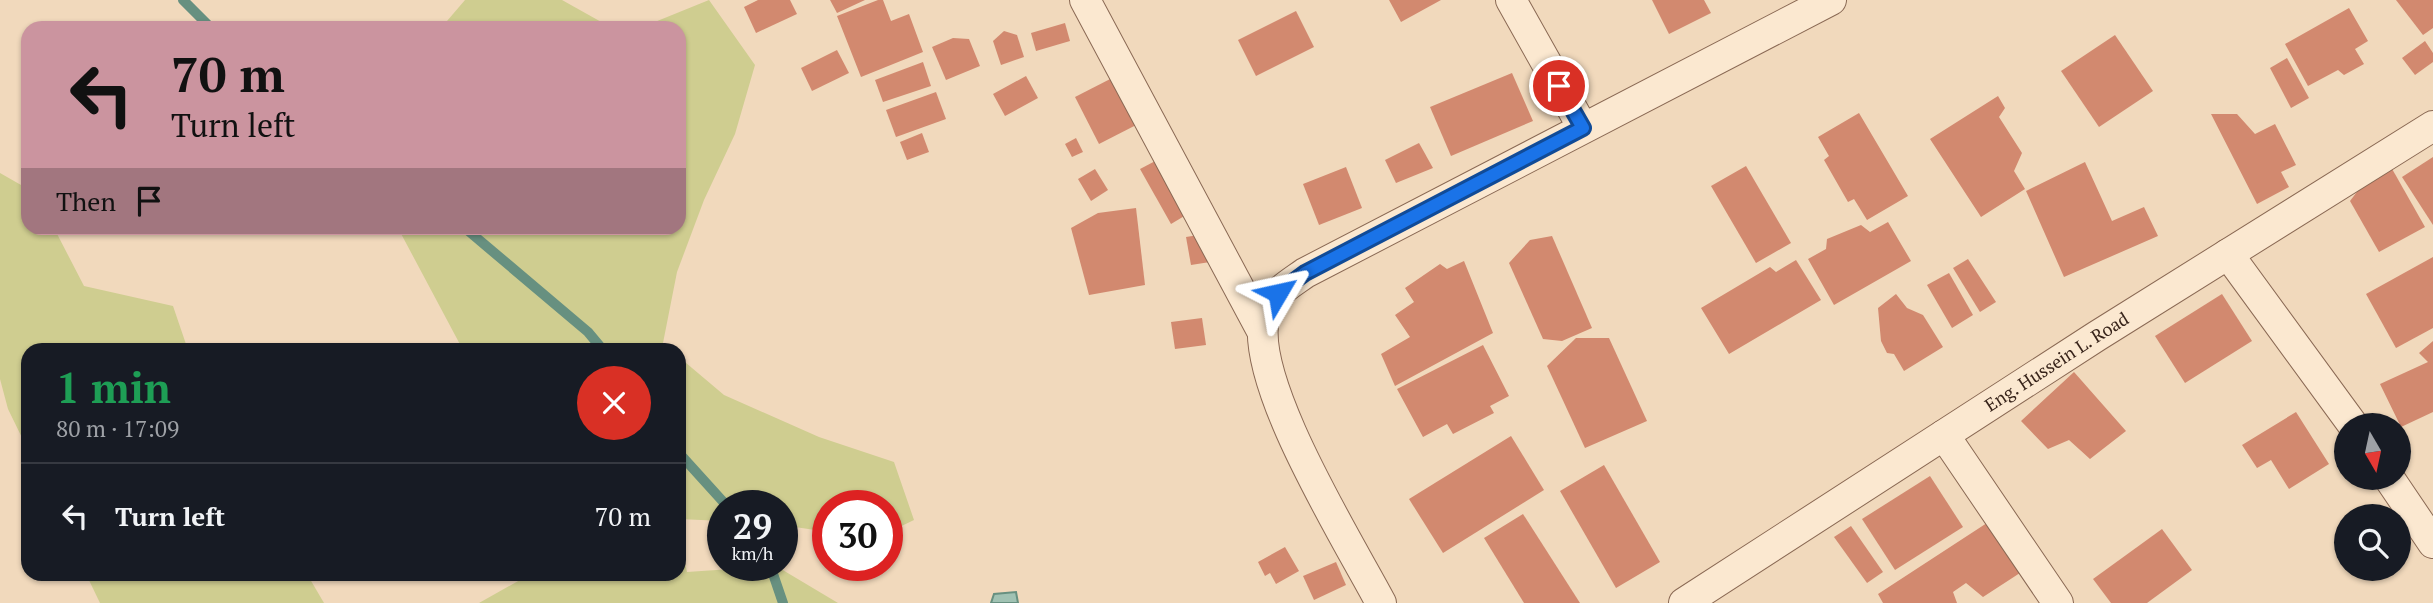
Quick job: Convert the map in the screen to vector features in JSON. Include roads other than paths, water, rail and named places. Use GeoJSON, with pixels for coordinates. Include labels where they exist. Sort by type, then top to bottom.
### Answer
{"type":"FeatureCollection","features":[{"type":"Feature","properties":{"kind":"street"},"geometry":{"type":"LineString","coordinates":[[1085,0],[1262,331]]}},
{"type":"Feature","properties":{"kind":"street"},"geometry":{"type":"LineString","coordinates":[[1511,0],[1583,128]]}},
{"type":"Feature","properties":{"kind":"street"},"geometry":{"type":"LineString","coordinates":[[1381,603],[1296,443],[1266,364],[1262,331],[1266,311],[1278,293],[1305,273],[1831,0]]}},
{"type":"Feature","properties":{"kind":"street","name":"Eng. Hussein L. Road"},"geometry":{"type":"LineString","coordinates":[[1684,603],[2228,254],[2433,126]]}},
{"type":"Feature","properties":{"kind":"street"},"geometry":{"type":"LineString","coordinates":[[2228,254],[2286,329],[2345,413]]}},
{"type":"Feature","properties":{"kind":"street"},"geometry":{"type":"LineString","coordinates":[[1944,435],[2058,603]]}},
{"type":"Feature","properties":{"kind":"street"},"geometry":{"type":"LineString","coordinates":[[2397,490],[2433,543]]}},
{"type":"Feature","properties":{"kind":"waterway"},"geometry":{"type":"LineString","coordinates":[[183,0],[204,21]]}},
{"type":"Feature","properties":{"kind":"waterway"},"geometry":{"type":"LineString","coordinates":[[473,235],[588,332],[597,343]]}},
{"type":"Feature","properties":{"kind":"waterway"},"geometry":{"type":"LineString","coordinates":[[686,461],[713,490]]}},
{"type":"Feature","properties":{"kind":"waterway"},"geometry":{"type":"LineString","coordinates":[[775,581],[783,603]]}}]}
